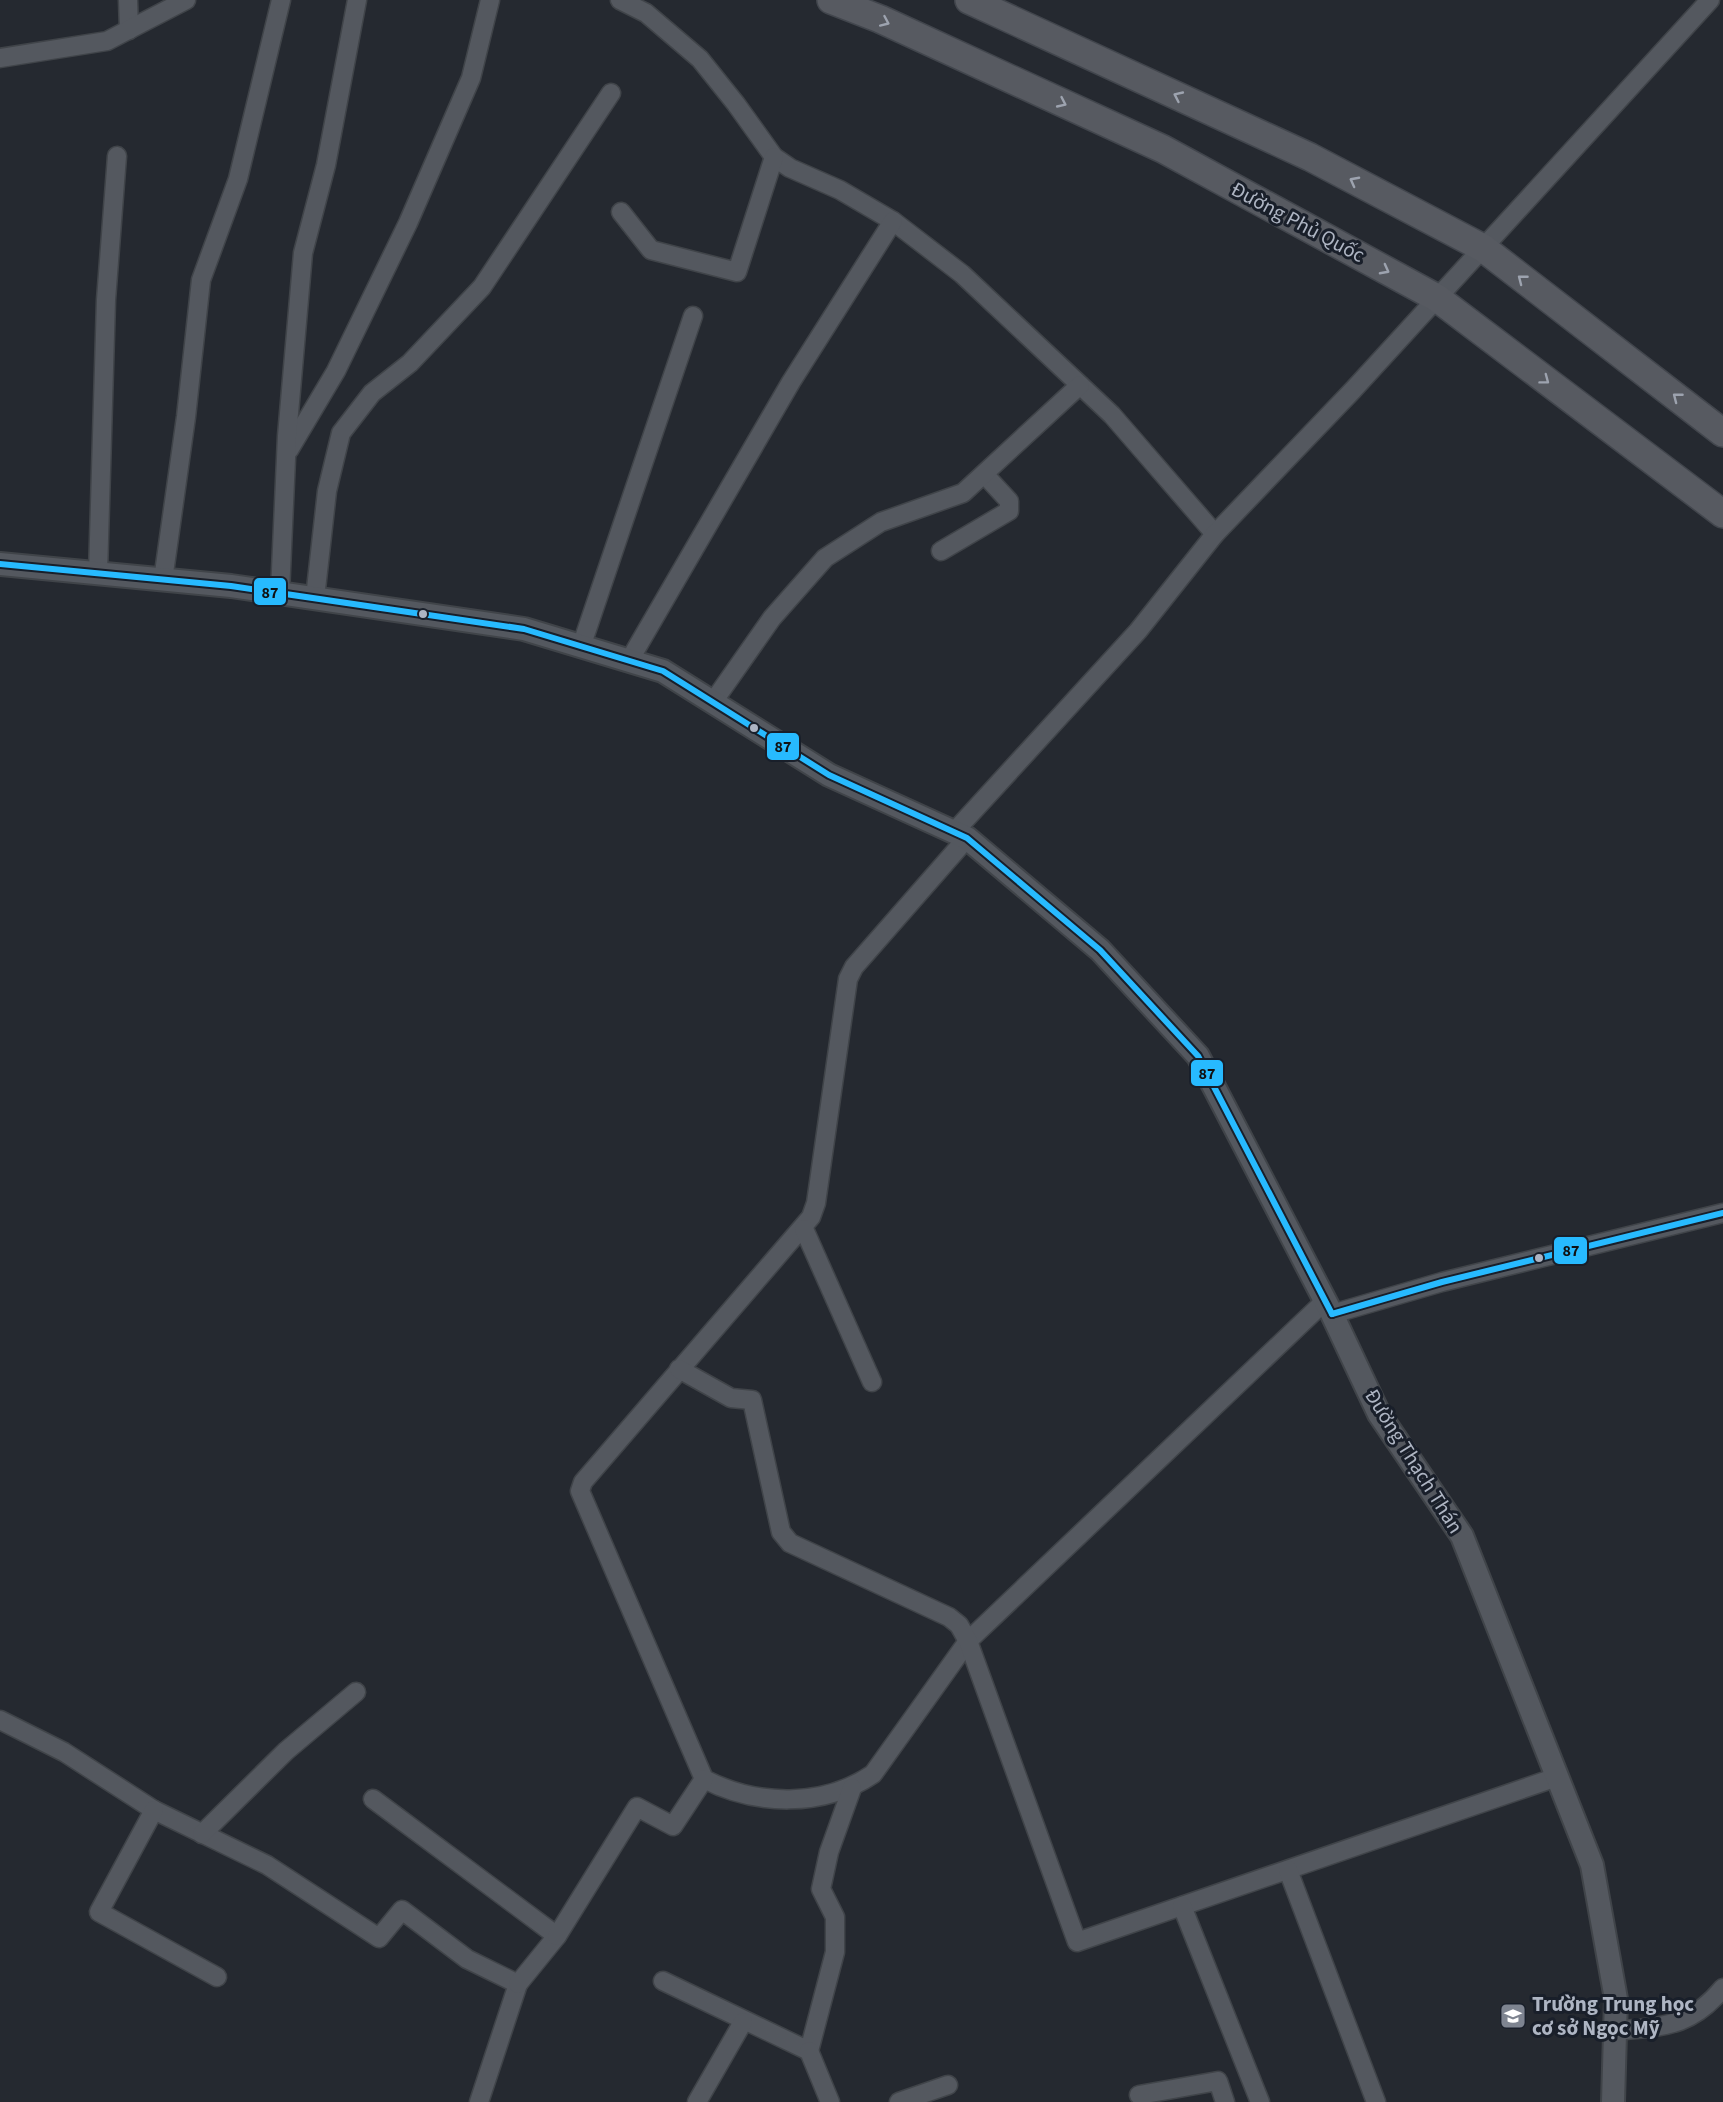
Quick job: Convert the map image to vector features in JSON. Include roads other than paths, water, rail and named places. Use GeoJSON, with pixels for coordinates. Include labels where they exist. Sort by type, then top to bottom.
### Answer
{"type":"FeatureCollection","features":[{"type":"Feature","properties":{"kind":"main road","name":"Đường Phủ Quốc"},"geometry":{"type":"LineString","coordinates":[[831,0],[880,19],[1163,149],[1437,298],[1723,514]]}},
{"type":"Feature","properties":{"kind":"main road"},"geometry":{"type":"LineString","coordinates":[[969,0],[1310,157],[1483,248],[1723,433]]}},
{"type":"Feature","properties":{"kind":"street"},"geometry":{"type":"LineString","coordinates":[[128,0],[129,30]]}},
{"type":"Feature","properties":{"kind":"street"},"geometry":{"type":"LineString","coordinates":[[0,58],[107,41],[186,0]]}},
{"type":"Feature","properties":{"kind":"street"},"geometry":{"type":"LineString","coordinates":[[163,579],[186,417],[201,280],[238,179],[281,0]]}},
{"type":"Feature","properties":{"kind":"street"},"geometry":{"type":"LineString","coordinates":[[280,593],[286,454],[303,252],[326,165],[357,0]]}},
{"type":"Feature","properties":{"kind":"street"},"geometry":{"type":"LineString","coordinates":[[286,454],[336,371],[408,223],[471,78],[490,0]]}},
{"type":"Feature","properties":{"kind":"street"},"geometry":{"type":"LineString","coordinates":[[620,0],[646,13],[700,59],[774,157],[790,168],[840,190],[893,221],[962,273],[1112,416],[1215,534]]}},
{"type":"Feature","properties":{"kind":"street"},"geometry":{"type":"LineString","coordinates":[[1710,0],[1437,298],[1215,534],[1138,631],[961,835],[854,967],[848,979],[816,1203],[804,1229],[679,1369],[597,1469],[583,1482],[580,1491],[704,1779],[728,1791],[767,1798],[808,1799],[852,1788],[873,1774],[968,1641],[1329,1308],[1723,1213]]}},
{"type":"Feature","properties":{"kind":"street"},"geometry":{"type":"LineString","coordinates":[[315,598],[327,491],[341,433],[372,393],[410,363],[482,287],[611,93]]}},
{"type":"Feature","properties":{"kind":"street"},"geometry":{"type":"LineString","coordinates":[[99,573],[106,300],[117,156]]}},
{"type":"Feature","properties":{"kind":"street"},"geometry":{"type":"LineString","coordinates":[[621,212],[651,250],[737,272],[774,157]]}},
{"type":"Feature","properties":{"kind":"street"},"geometry":{"type":"LineString","coordinates":[[629,661],[791,382],[893,221]]}},
{"type":"Feature","properties":{"kind":"street"},"geometry":{"type":"LineString","coordinates":[[581,647],[693,316]]}},
{"type":"Feature","properties":{"kind":"street"},"geometry":{"type":"LineString","coordinates":[[713,702],[772,618],[825,558],[881,522],[963,493],[985,476],[1080,385]]}},
{"type":"Feature","properties":{"kind":"street"},"geometry":{"type":"LineString","coordinates":[[941,551],[1009,511],[1009,501],[985,476]]}},
{"type":"Feature","properties":{"kind":"street","name":"Đường Thạch Thán"},"geometry":{"type":"LineString","coordinates":[[0,564],[163,579],[280,593],[524,629],[663,671],[829,775],[961,835],[1100,950],[1198,1056],[1329,1308],[1379,1414],[1462,1536],[1592,1865],[1616,1999],[1613,2102]]}},
{"type":"Feature","properties":{"kind":"street"},"geometry":{"type":"LineString","coordinates":[[804,1229],[872,1382]]}},
{"type":"Feature","properties":{"kind":"street"},"geometry":{"type":"LineString","coordinates":[[679,1369],[730,1398],[752,1400],[781,1532],[790,1543],[949,1617],[959,1625],[968,1641],[1077,1942],[1557,1777]]}},
{"type":"Feature","properties":{"kind":"street"},"geometry":{"type":"LineString","coordinates":[[202,1834],[286,1751],[356,1692]]}},
{"type":"Feature","properties":{"kind":"street"},"geometry":{"type":"LineString","coordinates":[[0,1719],[64,1752],[154,1810],[267,1865],[379,1938],[402,1910],[467,1959],[518,1984]]}},
{"type":"Feature","properties":{"kind":"street"},"geometry":{"type":"LineString","coordinates":[[481,2101],[518,1984],[557,1936],[637,1807],[673,1826],[704,1779]]}},
{"type":"Feature","properties":{"kind":"street"},"geometry":{"type":"LineString","coordinates":[[830,2102],[809,2052],[835,1952],[835,1917],[821,1888],[829,1852],[852,1788]]}},
{"type":"Feature","properties":{"kind":"street"},"geometry":{"type":"LineString","coordinates":[[373,1799],[557,1936]]}},
{"type":"Feature","properties":{"kind":"street"},"geometry":{"type":"LineString","coordinates":[[154,1810],[99,1912],[216,1977]]}},
{"type":"Feature","properties":{"kind":"street"},"geometry":{"type":"LineString","coordinates":[[1288,1870],[1376,2102]]}},
{"type":"Feature","properties":{"kind":"street"},"geometry":{"type":"LineString","coordinates":[[1182,1906],[1260,2102]]}},
{"type":"Feature","properties":{"kind":"street"},"geometry":{"type":"LineString","coordinates":[[663,1982],[809,2052]]}},
{"type":"Feature","properties":{"kind":"street"},"geometry":{"type":"LineString","coordinates":[[1615,2031],[1676,2024],[1709,2005],[1723,1988]]}},
{"type":"Feature","properties":{"kind":"street"},"geometry":{"type":"LineString","coordinates":[[698,2102],[743,2022]]}},
{"type":"Feature","properties":{"kind":"street"},"geometry":{"type":"LineString","coordinates":[[1139,2095],[1218,2081],[1225,2102]]}},
{"type":"Feature","properties":{"kind":"street"},"geometry":{"type":"LineString","coordinates":[[899,2102],[948,2085]]}},
{"type":"Feature","properties":{"kind":"place","name":"Trường Trung học cơ sở Ngọc Mỹ"},"geometry":{"type":"Point","coordinates":[1513,2016]}}]}
